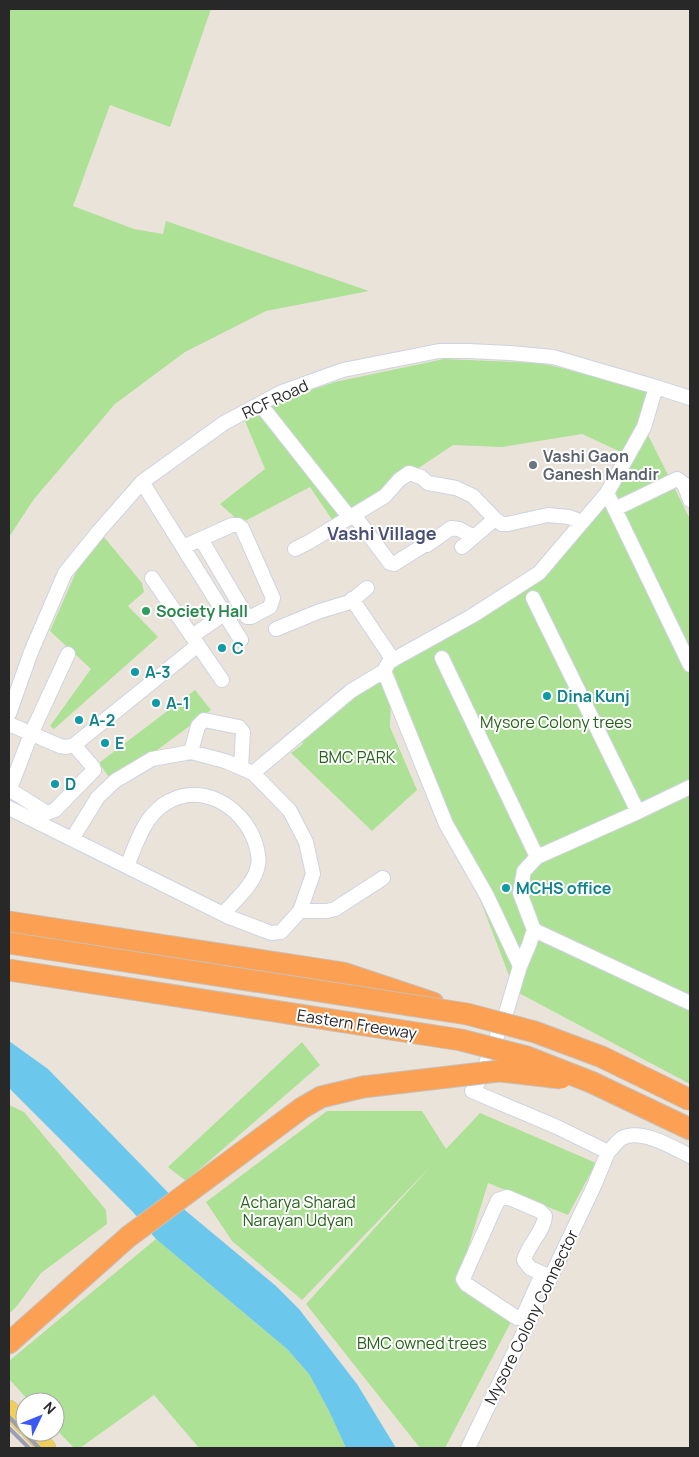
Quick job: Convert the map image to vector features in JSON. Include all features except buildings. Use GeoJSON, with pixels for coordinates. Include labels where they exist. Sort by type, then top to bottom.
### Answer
{"type":"FeatureCollection","features":[{"type":"Feature","properties":{"kind":"highway"},"geometry":{"type":"LineString","coordinates":[[9,922],[343,973],[467,1014]]}},
{"type":"Feature","properties":{"kind":"highway","name":"Eastern Freeway"},"geometry":{"type":"LineString","coordinates":[[9,943],[467,1014],[535,1032],[594,1054],[690,1100]]}},
{"type":"Feature","properties":{"kind":"highway","name":"Eastern Freeway"},"geometry":{"type":"LineString","coordinates":[[9,970],[462,1040],[527,1057],[591,1082],[690,1130]]}},
{"type":"Feature","properties":{"kind":"highway"},"geometry":{"type":"LineString","coordinates":[[9,1343],[128,1237],[302,1108],[321,1097],[363,1087],[499,1071],[591,1082]]}},
{"type":"Feature","properties":{"kind":"street","name":"RCF Road"},"geometry":{"type":"LineString","coordinates":[[9,714],[31,652],[65,573],[99,531],[142,482],[224,423],[282,392],[344,370],[440,351],[510,353],[553,357],[690,398]]}},
{"type":"Feature","properties":{"kind":"street"},"geometry":{"type":"LineString","coordinates":[[247,771],[351,691],[384,671],[389,662],[472,616],[539,573],[607,493],[644,427],[656,387]]}},
{"type":"Feature","properties":{"kind":"street"},"geometry":{"type":"LineString","coordinates":[[260,404],[390,563],[394,564],[427,545],[451,528],[459,528],[474,537]]}},
{"type":"Feature","properties":{"kind":"street"},"geometry":{"type":"LineString","coordinates":[[295,548],[309,542],[385,496],[399,480],[409,473],[422,477],[428,482],[456,488],[473,496],[502,524],[548,514],[569,517],[582,522]]}},
{"type":"Feature","properties":{"kind":"street"},"geometry":{"type":"LineString","coordinates":[[615,509],[677,479],[684,484],[690,500]]}},
{"type":"Feature","properties":{"kind":"street"},"geometry":{"type":"LineString","coordinates":[[142,482],[241,640]]}},
{"type":"Feature","properties":{"kind":"street"},"geometry":{"type":"LineString","coordinates":[[607,493],[690,665]]}},
{"type":"Feature","properties":{"kind":"street"},"geometry":{"type":"LineString","coordinates":[[462,547],[495,519]]}},
{"type":"Feature","properties":{"kind":"street"},"geometry":{"type":"LineString","coordinates":[[183,547],[232,525],[238,525],[242,528],[273,598],[270,607],[251,617],[247,617],[201,540]]}},
{"type":"Feature","properties":{"kind":"street"},"geometry":{"type":"LineString","coordinates":[[152,578],[222,680]]}},
{"type":"Feature","properties":{"kind":"street"},"geometry":{"type":"LineString","coordinates":[[276,629],[320,611],[350,602],[367,588]]}},
{"type":"Feature","properties":{"kind":"street"},"geometry":{"type":"LineString","coordinates":[[533,598],[638,812]]}},
{"type":"Feature","properties":{"kind":"street"},"geometry":{"type":"LineString","coordinates":[[352,599],[393,660]]}},
{"type":"Feature","properties":{"kind":"street"},"geometry":{"type":"LineString","coordinates":[[9,724],[60,746],[74,745],[224,614]]}},
{"type":"Feature","properties":{"kind":"street"},"geometry":{"type":"LineString","coordinates":[[68,654],[31,734],[11,786],[14,794],[47,813],[52,812],[94,770],[94,767],[74,745]]}},
{"type":"Feature","properties":{"kind":"street"},"geometry":{"type":"LineString","coordinates":[[442,658],[537,857]]}},
{"type":"Feature","properties":{"kind":"street"},"geometry":{"type":"LineString","coordinates":[[384,671],[446,824],[487,896],[520,966]]}},
{"type":"Feature","properties":{"kind":"street"},"geometry":{"type":"LineString","coordinates":[[191,752],[198,726],[204,720],[239,727],[243,732],[247,771]]}},
{"type":"Feature","properties":{"kind":"street"},"geometry":{"type":"LineString","coordinates":[[9,808],[223,914],[270,933],[281,932],[300,911],[313,874],[306,842],[290,811],[247,771],[225,761],[191,752],[152,759],[114,781],[98,797],[72,839]]}},
{"type":"Feature","properties":{"kind":"street"},"geometry":{"type":"LineString","coordinates":[[690,786],[638,812],[537,857],[524,871],[520,893],[534,930],[530,945],[520,966],[506,1013],[478,1081],[472,1091],[557,1127],[608,1152],[620,1139],[633,1134],[658,1141],[690,1156]]}},
{"type":"Feature","properties":{"kind":"street"},"geometry":{"type":"LineString","coordinates":[[127,866],[146,821],[163,805],[181,796],[201,795],[218,801],[232,808],[244,820],[258,851],[259,863],[254,878],[223,914]]}},
{"type":"Feature","properties":{"kind":"street"},"geometry":{"type":"LineString","coordinates":[[300,911],[335,910],[383,878]]}},
{"type":"Feature","properties":{"kind":"street"},"geometry":{"type":"LineString","coordinates":[[534,930],[690,1003]]}},
{"type":"Feature","properties":{"kind":"street","name":"Mysore Colony Connector"},"geometry":{"type":"LineString","coordinates":[[468,1448],[546,1275],[594,1186],[608,1152]]}},
{"type":"Feature","properties":{"kind":"street"},"geometry":{"type":"LineString","coordinates":[[507,1197],[540,1210],[545,1216],[544,1223],[526,1252],[524,1260],[530,1268],[546,1275],[522,1317],[516,1318],[466,1284],[464,1279],[498,1200],[507,1197]]}},
{"type":"Feature","properties":{"kind":"green space"},"geometry":{"type":"Polygon","coordinates":[[[9,9],[211,9],[170,127],[110,105],[73,206],[134,229],[163,234],[166,221],[369,291],[266,311],[185,352],[115,404],[34,499],[9,537],[9,9]]]}},
{"type":"Feature","properties":{"kind":"green space"},"geometry":{"type":"Polygon","coordinates":[[[444,359],[541,363],[649,390],[638,425],[621,452],[582,434],[502,447],[453,445],[335,524],[310,487],[241,523],[220,504],[265,469],[245,421],[279,401],[335,382],[444,359]]]}},
{"type":"Feature","properties":{"kind":"green space","name":"Mysore Colony trees"},"geometry":{"type":"Polygon","coordinates":[[[646,431],[690,519],[690,1084],[515,991],[392,669],[390,727],[417,790],[372,831],[291,753],[303,744],[302,741],[391,667],[539,573],[646,431]]]}},
{"type":"Feature","properties":{"kind":"green space"},"geometry":{"type":"Polygon","coordinates":[[[104,537],[142,583],[144,592],[128,606],[158,637],[54,729],[50,726],[91,669],[50,631],[76,572],[104,537]]]}},
{"type":"Feature","properties":{"kind":"green space"},"geometry":{"type":"Polygon","coordinates":[[[195,690],[211,710],[113,783],[99,763],[195,690]]]}},
{"type":"Feature","properties":{"kind":"green space"},"geometry":{"type":"Polygon","coordinates":[[[302,1042],[320,1065],[186,1181],[168,1167],[302,1042]]]}},
{"type":"Feature","properties":{"kind":"green space"},"geometry":{"type":"Polygon","coordinates":[[[9,1105],[24,1112],[106,1210],[107,1224],[41,1273],[9,1314],[9,1105]]]}},
{"type":"Feature","properties":{"kind":"green space","name":"BMC owned trees"},"geometry":{"type":"Polygon","coordinates":[[[327,1111],[422,1111],[446,1149],[480,1113],[596,1163],[568,1215],[488,1183],[457,1284],[512,1320],[445,1448],[420,1448],[306,1304],[431,1166],[302,1300],[232,1241],[206,1202],[327,1111]]]}},
{"type":"Feature","properties":{"kind":"green space"},"geometry":{"type":"Polygon","coordinates":[[[156,1239],[287,1349],[309,1374],[346,1448],[199,1448],[154,1395],[80,1448],[74,1448],[65,1439],[65,1392],[21,1392],[9,1379],[9,1361],[156,1239]]]}},
{"type":"Feature","properties":{"kind":"water"},"geometry":{"type":"Polygon","coordinates":[[[9,1041],[48,1069],[186,1211],[276,1286],[299,1309],[357,1384],[396,1448],[346,1448],[309,1374],[287,1349],[156,1239],[132,1211],[9,1088],[9,1041]]]}},
{"type":"Feature","properties":{"kind":"railway"},"geometry":{"type":"LineString","coordinates":[[9,1417],[39,1448]]}},
{"type":"Feature","properties":{"kind":"railway"},"geometry":{"type":"LineString","coordinates":[[9,1428],[29,1448]]}},
{"type":"Feature","properties":{"kind":"place","name":"Vashi Gaon Ganesh Mandir"},"geometry":{"type":"Point","coordinates":[533,465]}},
{"type":"Feature","properties":{"kind":"place","name":"Society Hall"},"geometry":{"type":"Point","coordinates":[146,611]}},
{"type":"Feature","properties":{"kind":"place","name":"C"},"geometry":{"type":"Point","coordinates":[222,648]}},
{"type":"Feature","properties":{"kind":"place","name":"A-3"},"geometry":{"type":"Point","coordinates":[135,672]}},
{"type":"Feature","properties":{"kind":"place","name":"Dina Kunj"},"geometry":{"type":"Point","coordinates":[547,696]}},
{"type":"Feature","properties":{"kind":"place","name":"A-1"},"geometry":{"type":"Point","coordinates":[156,703]}},
{"type":"Feature","properties":{"kind":"place","name":"A-2"},"geometry":{"type":"Point","coordinates":[79,720]}},
{"type":"Feature","properties":{"kind":"place","name":"E"},"geometry":{"type":"Point","coordinates":[105,743]}},
{"type":"Feature","properties":{"kind":"place","name":"D"},"geometry":{"type":"Point","coordinates":[55,784]}},
{"type":"Feature","properties":{"kind":"place","name":"MCHS office"},"geometry":{"type":"Point","coordinates":[506,888]}},
{"type":"Feature","properties":{"kind":"district","name":"Vashi Village"},"geometry":{"type":"Point","coordinates":[382,534]}},
{"type":"Feature","properties":{"kind":"park label","name":"BMC PARK"},"geometry":{"type":"Point","coordinates":[357,757]}},
{"type":"Feature","properties":{"kind":"park label","name":"Acharya Sharad Narayan Udyan"},"geometry":{"type":"Point","coordinates":[298,1211]}}]}
